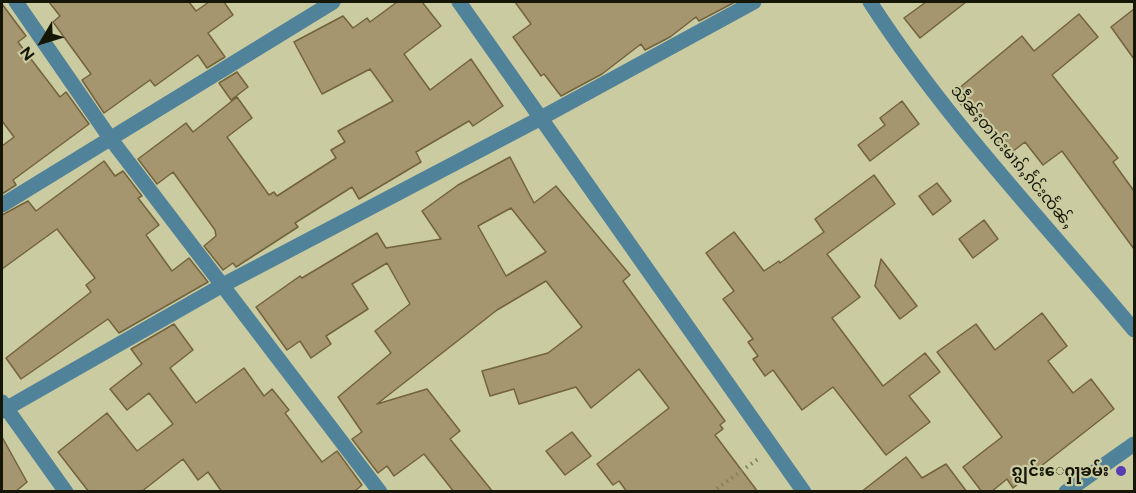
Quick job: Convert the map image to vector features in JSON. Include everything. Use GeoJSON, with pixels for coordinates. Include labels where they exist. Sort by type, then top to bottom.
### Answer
{"type":"FeatureCollection","features":[{"type":"Feature","properties":{"kind":"street"},"geometry":{"type":"LineString","coordinates":[[16,2],[110,138],[380,492]]}},
{"type":"Feature","properties":{"kind":"street"},"geometry":{"type":"LineString","coordinates":[[2,205],[333,2]]}},
{"type":"Feature","properties":{"kind":"street"},"geometry":{"type":"LineString","coordinates":[[459,2],[804,492]]}},
{"type":"Feature","properties":{"kind":"street"},"geometry":{"type":"LineString","coordinates":[[66,492],[3,407],[221,286],[541,118],[754,2]]}},
{"type":"Feature","properties":{"kind":"street","name":"သဵၼ်ႈတၢင်းမၢၵ်ႇၵႅင်းၸႅၼ်ႇ"},"geometry":{"type":"LineString","coordinates":[[870,2],[909,61],[965,132],[1134,330]]}},
{"type":"Feature","properties":{"kind":"street"},"geometry":{"type":"LineString","coordinates":[[1066,492],[1134,444]]}},
{"type":"Feature","properties":{"kind":"path"},"geometry":{"type":"LineString","coordinates":[[712,492],[772,449]]}},
{"type":"Feature","properties":{"kind":"building"},"geometry":{"type":"Polygon","coordinates":[[[49,2],[189,2],[196,11],[209,2],[224,2],[233,15],[208,33],[225,57],[207,68],[198,55],[155,86],[150,80],[104,113],[82,80],[91,74],[53,22],[60,16],[49,2]]]}},
{"type":"Feature","properties":{"kind":"building"},"geometry":{"type":"Polygon","coordinates":[[[397,2],[422,2],[441,26],[404,54],[430,90],[471,59],[503,106],[473,126],[469,121],[416,152],[421,162],[359,199],[352,187],[295,223],[298,227],[236,267],[233,263],[223,270],[204,246],[216,236],[215,230],[173,172],[157,184],[138,159],[186,123],[193,132],[237,97],[252,118],[227,137],[269,195],[274,192],[277,196],[336,158],[331,150],[345,142],[338,131],[393,101],[370,69],[322,94],[294,42],[343,16],[353,28],[367,18],[370,22],[397,2]]]}},
{"type":"Feature","properties":{"kind":"building"},"geometry":{"type":"Polygon","coordinates":[[[515,2],[735,2],[699,21],[696,17],[670,37],[645,50],[641,44],[602,74],[561,96],[544,74],[541,76],[513,37],[531,24],[515,2]]]}},
{"type":"Feature","properties":{"kind":"building"},"geometry":{"type":"Polygon","coordinates":[[[926,2],[966,2],[920,38],[904,18],[926,2]]]}},
{"type":"Feature","properties":{"kind":"building"},"geometry":{"type":"Polygon","coordinates":[[[2,4],[26,36],[18,42],[60,97],[66,92],[89,124],[13,180],[16,185],[2,194],[2,146],[14,137],[2,121],[2,4]]]}},
{"type":"Feature","properties":{"kind":"building"},"geometry":{"type":"Polygon","coordinates":[[[1134,9],[1134,59],[1111,27],[1134,9]]]}},
{"type":"Feature","properties":{"kind":"building"},"geometry":{"type":"Polygon","coordinates":[[[1079,14],[1098,37],[1052,75],[1118,158],[1113,162],[1134,191],[1134,249],[1062,151],[1043,165],[1025,142],[1008,155],[972,111],[969,114],[952,94],[1022,36],[1034,51],[1079,14]]]}},
{"type":"Feature","properties":{"kind":"building"},"geometry":{"type":"Polygon","coordinates":[[[237,72],[248,87],[231,100],[219,83],[237,72]]]}},
{"type":"Feature","properties":{"kind":"building"},"geometry":{"type":"Polygon","coordinates":[[[902,101],[919,124],[870,161],[858,145],[885,125],[880,118],[902,101]]]}},
{"type":"Feature","properties":{"kind":"building"},"geometry":{"type":"Polygon","coordinates":[[[510,157],[534,203],[556,186],[630,275],[623,281],[725,421],[720,425],[723,429],[715,435],[758,492],[627,492],[619,481],[613,485],[597,464],[669,408],[639,369],[591,408],[576,387],[519,404],[514,389],[490,396],[482,371],[548,353],[582,327],[546,281],[497,310],[377,404],[427,389],[460,431],[450,439],[493,492],[454,492],[424,454],[394,476],[387,466],[378,473],[352,439],[362,432],[338,397],[391,353],[375,331],[410,304],[387,263],[352,284],[368,309],[326,336],[331,344],[311,358],[300,341],[287,350],[256,307],[300,276],[302,278],[377,233],[386,248],[441,239],[422,211],[458,185],[510,157]],[[511,208],[478,226],[506,276],[546,252],[511,208]]]}},
{"type":"Feature","properties":{"kind":"building"},"geometry":{"type":"Polygon","coordinates":[[[104,161],[115,176],[123,171],[142,196],[138,198],[159,225],[146,235],[172,271],[189,258],[208,282],[119,333],[108,319],[21,379],[6,358],[91,292],[86,285],[95,278],[57,229],[2,269],[2,215],[28,201],[36,211],[104,161]]]}},
{"type":"Feature","properties":{"kind":"building"},"geometry":{"type":"Polygon","coordinates":[[[874,175],[895,204],[827,254],[860,297],[832,318],[883,386],[925,353],[940,372],[909,396],[930,422],[886,455],[833,387],[802,410],[773,370],[765,376],[753,359],[758,356],[748,342],[753,339],[723,299],[734,291],[706,253],[734,232],[764,271],[779,261],[780,263],[824,232],[815,219],[874,175]]]}},
{"type":"Feature","properties":{"kind":"building"},"geometry":{"type":"Polygon","coordinates":[[[937,183],[951,201],[933,215],[919,196],[937,183]]]}},
{"type":"Feature","properties":{"kind":"building"},"geometry":{"type":"Polygon","coordinates":[[[984,220],[998,239],[973,258],[959,239],[984,220]]]}},
{"type":"Feature","properties":{"kind":"building"},"geometry":{"type":"Polygon","coordinates":[[[881,259],[917,306],[900,319],[875,286],[881,259]]]}},
{"type":"Feature","properties":{"kind":"building"},"geometry":{"type":"Polygon","coordinates":[[[1042,313],[1067,346],[1048,361],[1073,393],[1091,379],[1114,409],[1013,488],[1007,479],[991,492],[982,492],[963,467],[1002,437],[937,352],[976,324],[995,350],[1042,313]]]}},
{"type":"Feature","properties":{"kind":"building"},"geometry":{"type":"Polygon","coordinates":[[[174,324],[193,350],[170,368],[196,403],[244,368],[264,396],[272,389],[289,410],[285,413],[322,462],[337,451],[362,485],[354,492],[222,492],[208,472],[198,480],[183,459],[141,492],[89,492],[58,452],[107,413],[137,451],[173,424],[149,393],[127,410],[110,389],[142,364],[131,349],[174,324]]]}},
{"type":"Feature","properties":{"kind":"building"},"geometry":{"type":"Polygon","coordinates":[[[572,432],[591,456],[565,475],[546,451],[572,432]]]}},
{"type":"Feature","properties":{"kind":"building"},"geometry":{"type":"Polygon","coordinates":[[[2,437],[27,482],[15,492],[2,492],[2,437]]]}},
{"type":"Feature","properties":{"kind":"building"},"geometry":{"type":"Polygon","coordinates":[[[906,457],[922,478],[946,464],[967,492],[861,492],[906,457]]]}},
{"type":"Feature","properties":{"kind":"place","name":"ၵျွင်းေႁႃၶမ်း"},"geometry":{"type":"Point","coordinates":[1121,471]}}]}
